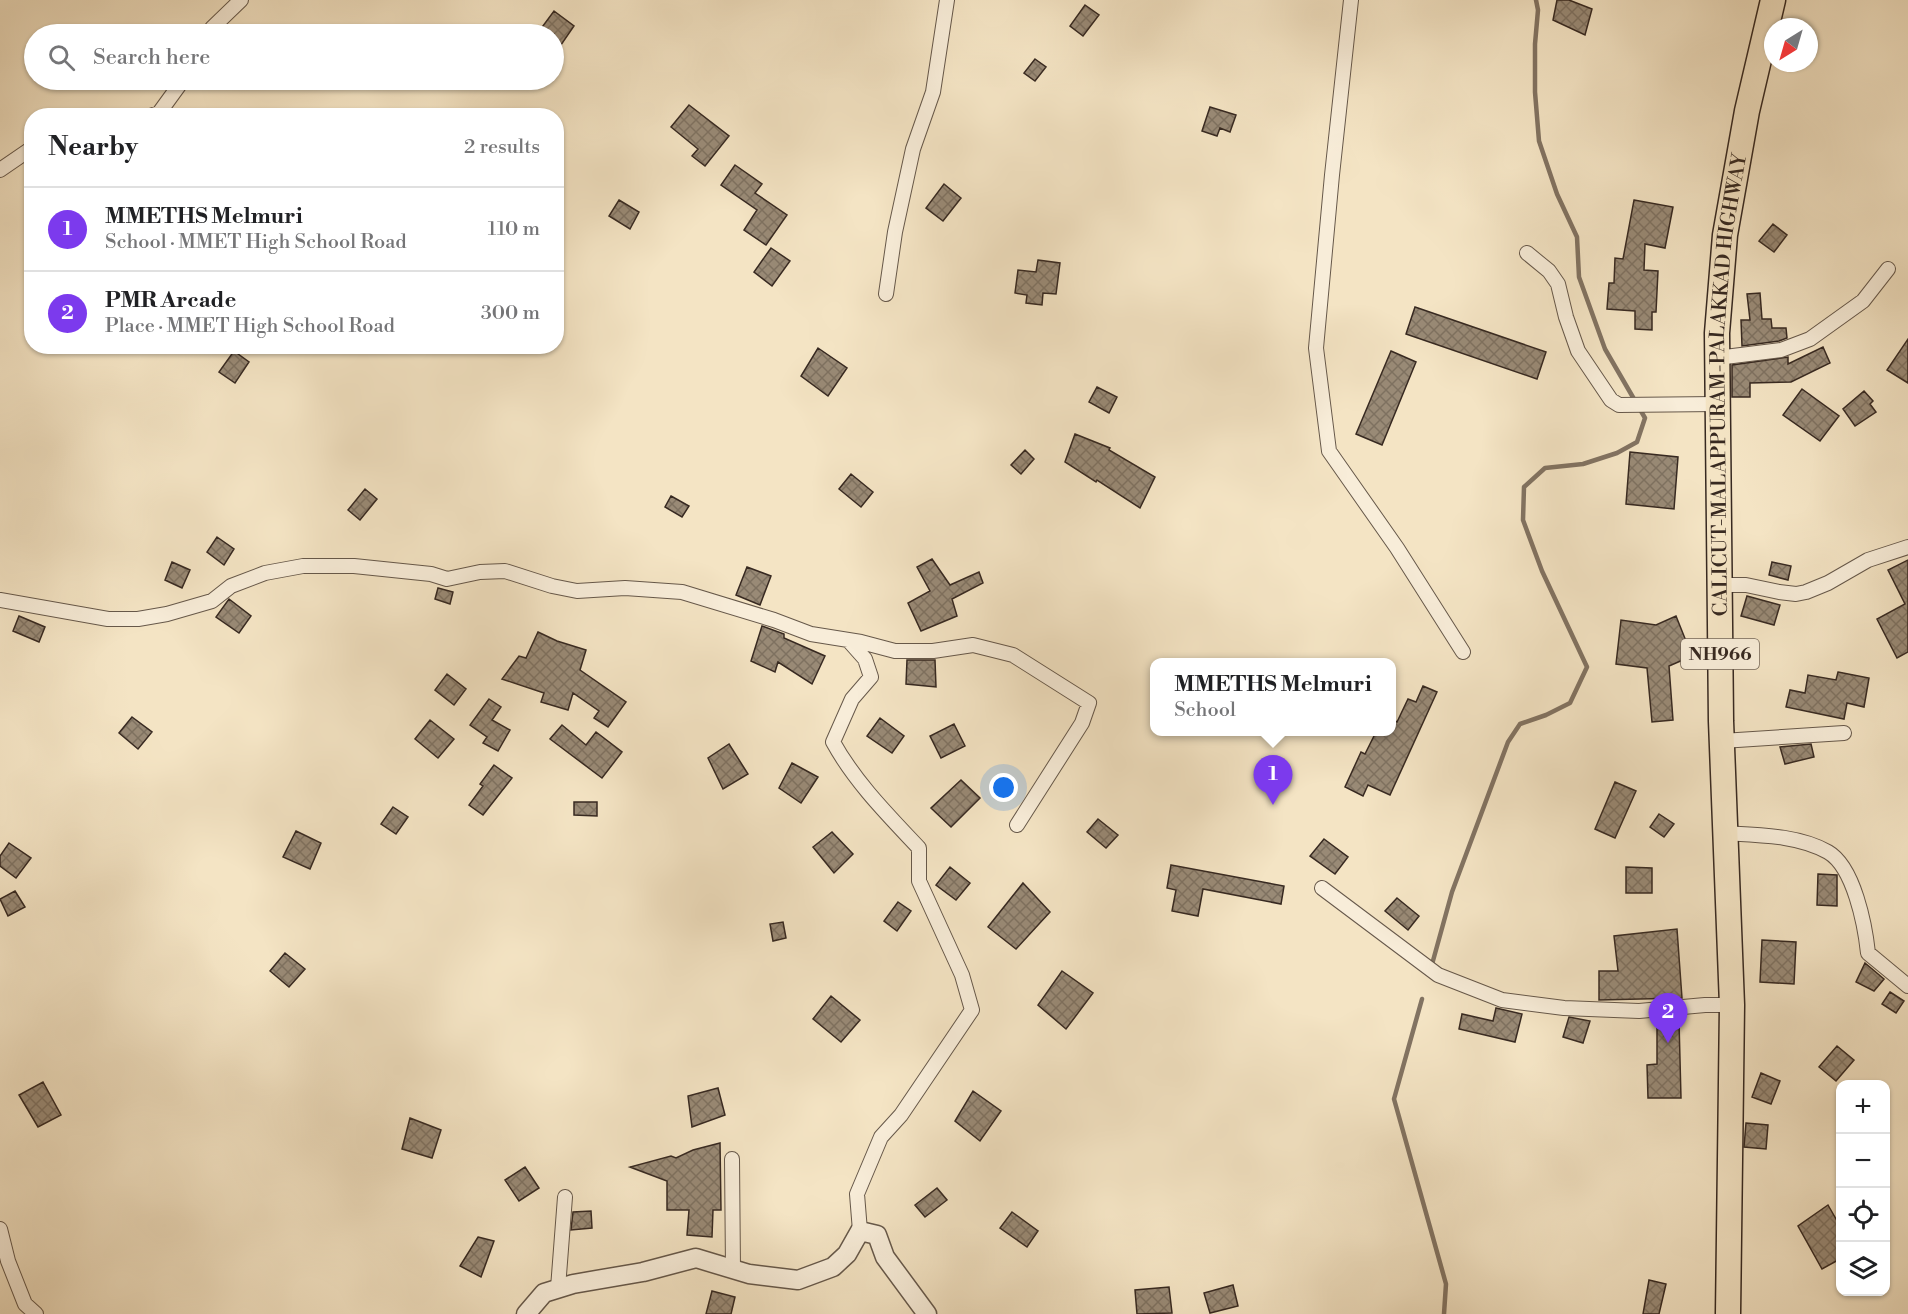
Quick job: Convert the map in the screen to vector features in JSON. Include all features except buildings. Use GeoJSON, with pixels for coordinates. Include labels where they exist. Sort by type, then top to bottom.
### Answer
{"type":"FeatureCollection","features":[{"type":"Feature","properties":{"kind":"highway","name":"CALICUT-MALAPPURAM-PALAKKAD HIGHWAY"},"geometry":{"type":"LineString","coordinates":[[1728,1314],[1732,1005],[1724,833],[1719,585],[1707,404],[1717,358],[1725,235],[1747,111],[1773,0]]}},
{"type":"Feature","properties":{"kind":"street"},"geometry":{"type":"LineString","coordinates":[[216,24],[241,0]]}},
{"type":"Feature","properties":{"kind":"street"},"geometry":{"type":"LineString","coordinates":[[886,294],[895,232],[913,149],[933,92],[947,0]]}},
{"type":"Feature","properties":{"kind":"street"},"geometry":{"type":"LineString","coordinates":[[1351,0],[1316,348],[1329,451],[1397,548],[1463,652]]}},
{"type":"Feature","properties":{"kind":"street"},"geometry":{"type":"LineString","coordinates":[[162,108],[176,90]]}},
{"type":"Feature","properties":{"kind":"street"},"geometry":{"type":"LineString","coordinates":[[0,170],[24,154]]}},
{"type":"Feature","properties":{"kind":"street"},"geometry":{"type":"LineString","coordinates":[[1527,253],[1549,271],[1558,284],[1578,351],[1611,400],[1619,405],[1707,404]]}},
{"type":"Feature","properties":{"kind":"street"},"geometry":{"type":"LineString","coordinates":[[1717,358],[1781,350],[1810,339],[1863,301],[1888,269]]}},
{"type":"Feature","properties":{"kind":"street"},"geometry":{"type":"LineString","coordinates":[[1719,585],[1746,585],[1797,594],[1828,583],[1868,560],[1908,547]]}},
{"type":"Feature","properties":{"kind":"street"},"geometry":{"type":"LineString","coordinates":[[0,600],[108,620],[138,620],[212,601],[231,586],[265,573],[303,566],[354,566],[431,574],[447,579],[480,572],[505,571],[530,580],[577,591],[625,588],[682,592],[774,620],[811,634],[861,642],[895,651],[933,651],[973,645],[1012,655],[1089,703],[1082,723],[1017,825]]}},
{"type":"Feature","properties":{"kind":"street"},"geometry":{"type":"LineString","coordinates":[[526,1314],[544,1293],[558,1288],[642,1272],[696,1258],[748,1274],[798,1280],[833,1267],[847,1254],[860,1232],[857,1194],[881,1137],[901,1115],[972,1010],[962,975],[919,881],[919,848],[867,790],[832,742],[852,699],[871,677],[865,659],[849,641]]}},
{"type":"Feature","properties":{"kind":"street"},"geometry":{"type":"LineString","coordinates":[[1722,741],[1844,733]]}},
{"type":"Feature","properties":{"kind":"street"},"geometry":{"type":"LineString","coordinates":[[1724,833],[1772,836],[1804,843],[1830,853],[1850,876],[1868,952],[1908,986]]}},
{"type":"Feature","properties":{"kind":"street"},"geometry":{"type":"LineString","coordinates":[[1322,888],[1438,975],[1502,1000],[1564,1008],[1639,1011],[1732,1005]]}},
{"type":"Feature","properties":{"kind":"street"},"geometry":{"type":"LineString","coordinates":[[732,1159],[733,1270]]}},
{"type":"Feature","properties":{"kind":"street"},"geometry":{"type":"LineString","coordinates":[[558,1288],[565,1197]]}},
{"type":"Feature","properties":{"kind":"street"},"geometry":{"type":"LineString","coordinates":[[0,1229],[8,1261],[25,1304],[36,1314]]}},
{"type":"Feature","properties":{"kind":"street"},"geometry":{"type":"LineString","coordinates":[[860,1232],[877,1235],[885,1257],[927,1314]]}},
{"type":"Feature","properties":{"kind":"waterway"},"geometry":{"type":"LineString","coordinates":[[1431,968],[1452,892],[1508,742],[1520,724],[1570,703],[1587,667],[1542,571],[1523,520],[1524,487],[1545,468],[1583,464],[1617,453],[1637,442],[1645,418],[1605,349],[1579,277],[1577,237],[1557,194],[1539,141],[1535,92],[1538,10],[1536,0]]}},
{"type":"Feature","properties":{"kind":"waterway"},"geometry":{"type":"LineString","coordinates":[[1422,999],[1394,1099],[1446,1284],[1444,1314]]}},
{"type":"Feature","properties":{"kind":"place","name":"MMETHS Melmuri"},"geometry":{"type":"Point","coordinates":[1273,805]}},
{"type":"Feature","properties":{"kind":"place","name":"PMR Arcade"},"geometry":{"type":"Point","coordinates":[1668,1043]}}]}
